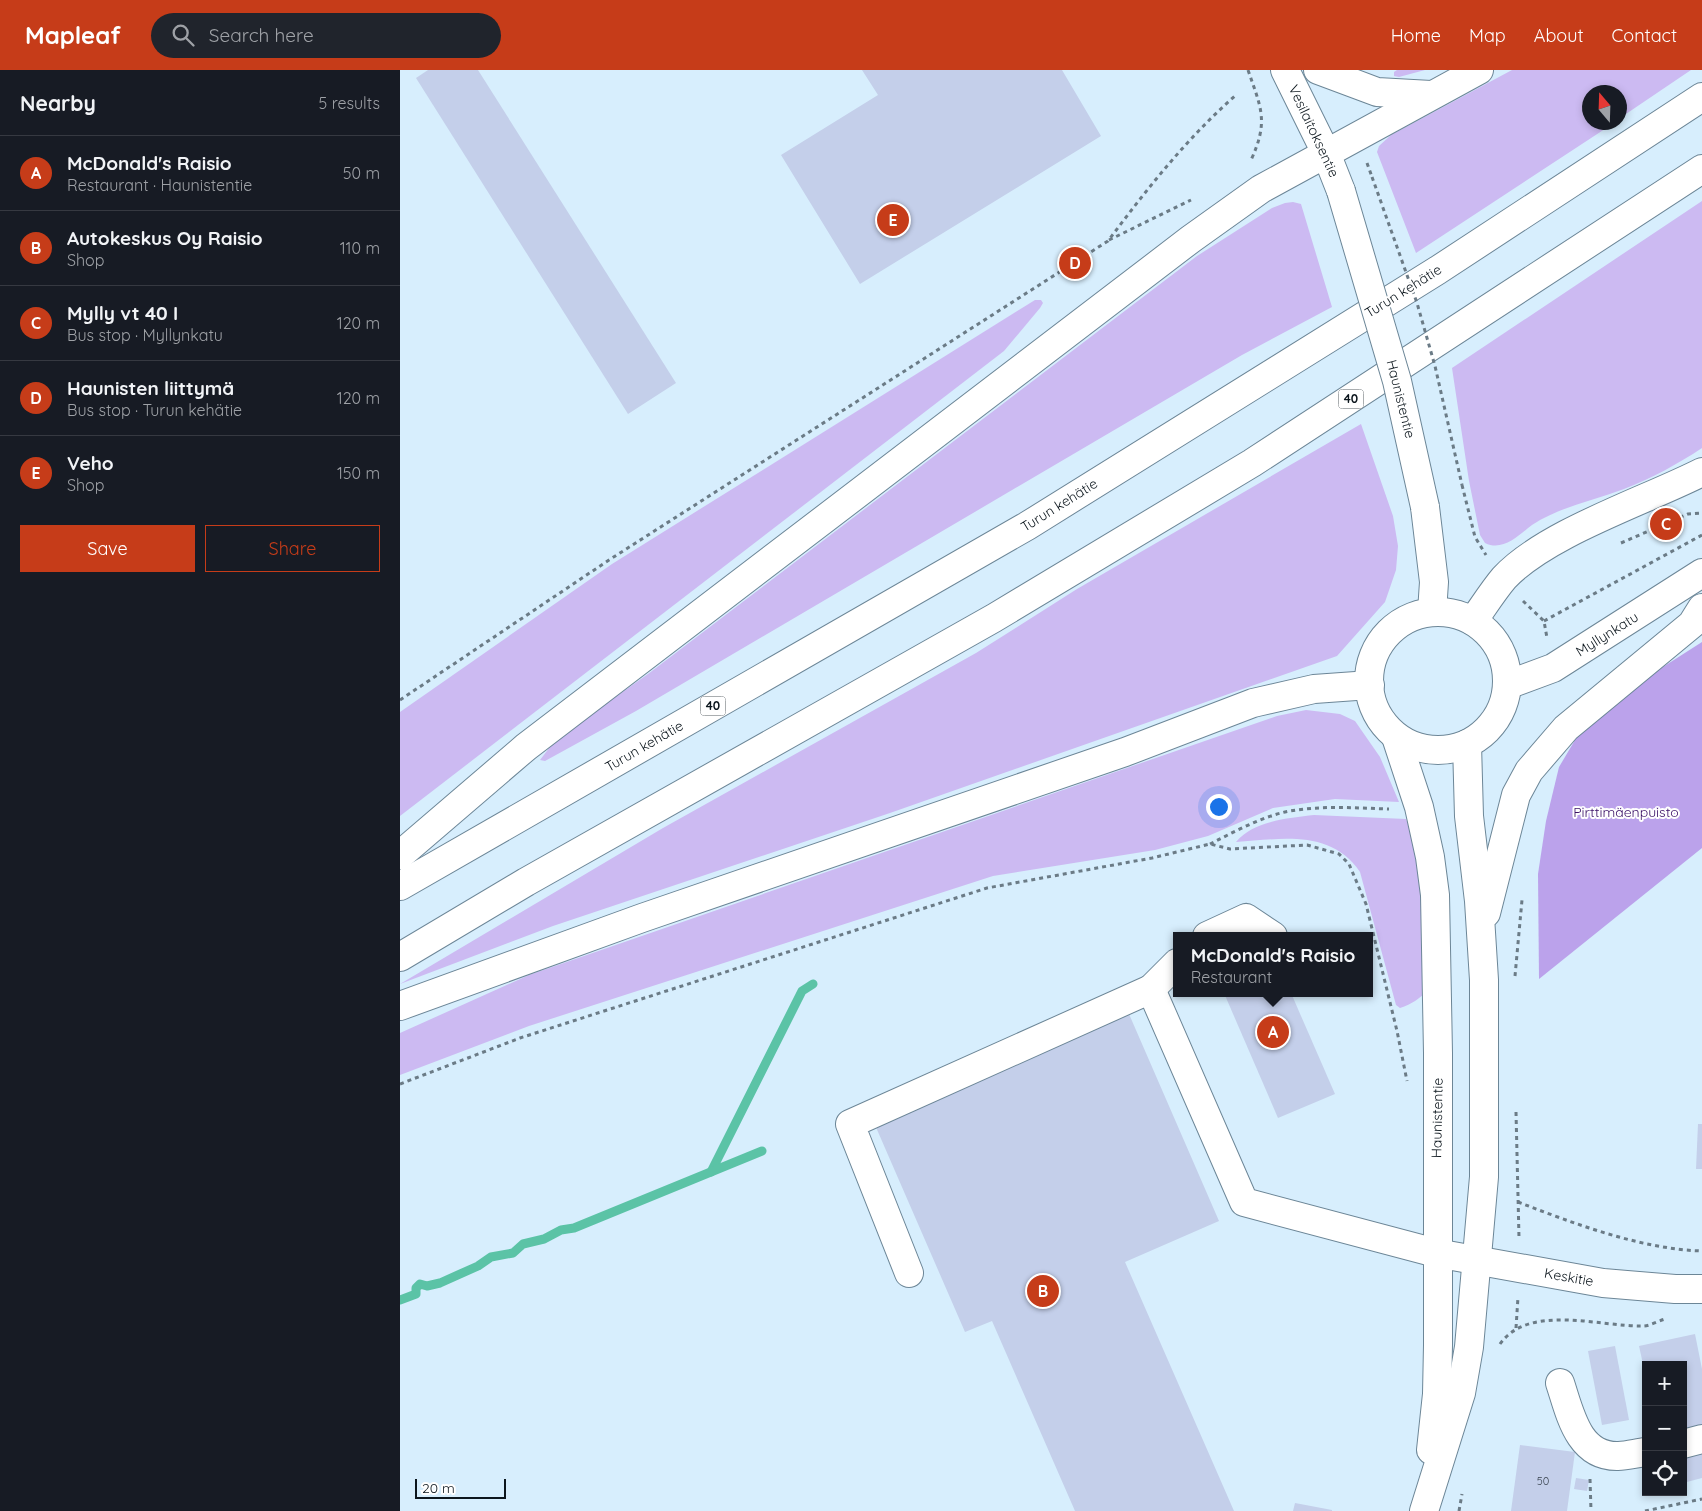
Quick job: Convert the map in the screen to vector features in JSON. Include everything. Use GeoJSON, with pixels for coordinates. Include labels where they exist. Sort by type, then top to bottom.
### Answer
{"type":"FeatureCollection","features":[{"type":"Feature","properties":{"kind":"main road","name":"Vesilaitoksentie"},"geometry":{"type":"LineString","coordinates":[[1285,70],[1326,153],[1341,191]]}},
{"type":"Feature","properties":{"kind":"main road"},"geometry":{"type":"LineString","coordinates":[[1318,70],[1377,92],[1431,96]]}},
{"type":"Feature","properties":{"kind":"main road"},"geometry":{"type":"LineString","coordinates":[[400,856],[526,747],[1191,239],[1261,189],[1479,70]]}},
{"type":"Feature","properties":{"kind":"main road","name":"Turun kehätie"},"geometry":{"type":"LineString","coordinates":[[400,886],[1027,526],[1438,270],[1702,97]]}},
{"type":"Feature","properties":{"kind":"main road","name":"40"},"geometry":{"type":"LineString","coordinates":[[400,957],[526,882],[994,618],[1252,463],[1702,170]]}},
{"type":"Feature","properties":{"kind":"main road","name":"Haunistentie"},"geometry":{"type":"LineString","coordinates":[[1341,191],[1397,381],[1426,507],[1434,582],[1432,612]]}},
{"type":"Feature","properties":{"kind":"main road"},"geometry":{"type":"LineString","coordinates":[[1473,621],[1504,578],[1537,552],[1586,526],[1702,472]]}},
{"type":"Feature","properties":{"kind":"main road","name":"Myllynkatu"},"geometry":{"type":"LineString","coordinates":[[1507,686],[1553,668],[1702,573]]}},
{"type":"Feature","properties":{"kind":"main road"},"geometry":{"type":"LineString","coordinates":[[1481,932],[1516,795],[1529,771],[1566,728],[1692,624],[1702,608]]}},
{"type":"Feature","properties":{"kind":"main road"},"geometry":{"type":"LineString","coordinates":[[1432,612],[1453,614],[1473,621],[1490,635],[1502,653],[1506,669],[1507,686],[1500,712],[1489,728],[1467,744],[1452,750],[1429,750],[1406,743],[1396,737],[1377,715],[1369,675],[1375,652],[1389,632],[1409,618],[1432,612]]}},
{"type":"Feature","properties":{"kind":"main road"},"geometry":{"type":"LineString","coordinates":[[400,1006],[642,918],[1125,752],[1253,702],[1314,689],[1370,685]]}},
{"type":"Feature","properties":{"kind":"main road","name":"Haunistentie"},"geometry":{"type":"LineString","coordinates":[[1396,737],[1419,807],[1430,856],[1435,895],[1438,1044],[1436,1394],[1425,1507]]}},
{"type":"Feature","properties":{"kind":"main road","name":"Haunistentie"},"geometry":{"type":"LineString","coordinates":[[1425,1507],[1461,1393],[1469,1347],[1484,1177],[1484,980],[1469,816],[1467,744]]}},
{"type":"Feature","properties":{"kind":"main road"},"geometry":{"type":"LineString","coordinates":[[1216,932],[1246,918],[1267,932]]}},
{"type":"Feature","properties":{"kind":"main road"},"geometry":{"type":"LineString","coordinates":[[909,1273],[850,1124],[1151,989],[1173,967]]}},
{"type":"Feature","properties":{"kind":"main road","name":"Keskitie"},"geometry":{"type":"LineString","coordinates":[[1151,989],[1244,1202],[1436,1254],[1603,1283],[1675,1289],[1702,1289]]}},
{"type":"Feature","properties":{"kind":"main road"},"geometry":{"type":"LineString","coordinates":[[1560,1383],[1574,1427],[1589,1449],[1617,1456],[1642,1453]]}},
{"type":"Feature","properties":{"kind":"main road"},"geometry":{"type":"LineString","coordinates":[[1687,1443],[1702,1440]]}},
{"type":"Feature","properties":{"kind":"path"},"geometry":{"type":"LineString","coordinates":[[1248,70],[1263,113],[1260,141],[1250,162]]}},
{"type":"Feature","properties":{"kind":"path"},"geometry":{"type":"LineString","coordinates":[[1108,241],[1159,174],[1204,124],[1236,95]]}},
{"type":"Feature","properties":{"kind":"path"},"geometry":{"type":"LineString","coordinates":[[1372,177],[1404,261],[1436,366],[1475,538],[1490,560]]}},
{"type":"Feature","properties":{"kind":"path"},"geometry":{"type":"LineString","coordinates":[[400,700],[608,560],[1108,241],[1193,200]]}},
{"type":"Feature","properties":{"kind":"path"},"geometry":{"type":"LineString","coordinates":[[1521,600],[1544,621],[1702,535]]}},
{"type":"Feature","properties":{"kind":"path"},"geometry":{"type":"LineString","coordinates":[[1210,844],[1251,824],[1283,812],[1331,807],[1393,809]]}},
{"type":"Feature","properties":{"kind":"path"},"geometry":{"type":"LineString","coordinates":[[1515,983],[1522,895]]}},
{"type":"Feature","properties":{"kind":"path"},"geometry":{"type":"LineString","coordinates":[[1516,1111],[1518,1202],[1568,1222],[1673,1250],[1702,1251]]}},
{"type":"Feature","properties":{"kind":"path"},"geometry":{"type":"LineString","coordinates":[[1645,1511],[1702,1499]]}},
{"type":"Feature","properties":{"kind":"shaded area"},"geometry":{"type":"Polygon","coordinates":[[[1397,70],[1425,70],[1399,77],[1394,76],[1394,72],[1397,70]]]}},
{"type":"Feature","properties":{"kind":"shaded area"},"geometry":{"type":"Polygon","coordinates":[[[1512,70],[1691,70],[1627,113],[1627,85],[1582,85],[1582,130],[1603,130],[1416,253],[1377,152],[1379,146],[1391,135],[1512,70]]]}},
{"type":"Feature","properties":{"kind":"shaded area"},"geometry":{"type":"Polygon","coordinates":[[[1702,201],[1702,448],[1684,460],[1634,485],[1566,508],[1543,518],[1504,544],[1492,545],[1485,543],[1480,535],[1469,481],[1452,368],[1702,201]]]}},
{"type":"Feature","properties":{"kind":"shaded area"},"geometry":{"type":"Polygon","coordinates":[[[1293,202],[1301,204],[1332,307],[1242,355],[636,711],[545,761],[540,760],[556,739],[648,674],[1197,256],[1272,208],[1293,202]]]}},
{"type":"Feature","properties":{"kind":"shaded area"},"geometry":{"type":"Polygon","coordinates":[[[1035,300],[1041,300],[1043,303],[1004,351],[400,816],[400,712],[612,564],[1035,300]]]}},
{"type":"Feature","properties":{"kind":"shaded area"},"geometry":{"type":"Polygon","coordinates":[[[1361,424],[1393,516],[1398,546],[1396,570],[1385,602],[1337,656],[890,813],[553,926],[400,984],[663,828],[976,653],[1077,589],[1361,424]]]}},
{"type":"Feature","properties":{"kind":"shaded area"},"geometry":{"type":"Polygon","coordinates":[[[1306,710],[1340,714],[1355,721],[1380,757],[1399,802],[1335,799],[1273,808],[1208,836],[1155,850],[993,876],[529,1026],[400,1075],[400,1033],[529,975],[1277,716],[1306,710]]]}},
{"type":"Feature","properties":{"kind":"shaded area"},"geometry":{"type":"Polygon","coordinates":[[[1314,815],[1406,819],[1420,852],[1428,989],[1412,1003],[1400,1008],[1396,1005],[1360,872],[1348,858],[1335,849],[1320,843],[1304,840],[1270,839],[1236,842],[1243,835],[1261,825],[1282,819],[1314,815]]]}},
{"type":"Feature","properties":{"kind":"green space","name":"Pirttimäenpuisto"},"geometry":{"type":"Polygon","coordinates":[[[1702,642],[1702,848],[1539,979],[1538,874],[1546,821],[1559,767],[1578,735],[1641,681],[1702,642]]]}},
{"type":"Feature","properties":{"kind":"building"},"geometry":{"type":"Polygon","coordinates":[[[428,70],[478,70],[676,383],[628,414],[416,78],[428,70]]]}},
{"type":"Feature","properties":{"kind":"building"},"geometry":{"type":"Polygon","coordinates":[[[862,70],[1062,70],[1101,136],[860,284],[781,155],[878,95],[862,70]]]}},
{"type":"Feature","properties":{"kind":"building"},"geometry":{"type":"Polygon","coordinates":[[[1226,997],[1293,997],[1335,1094],[1278,1118],[1226,997]]]}},
{"type":"Feature","properties":{"kind":"building"},"geometry":{"type":"Polygon","coordinates":[[[1129,1014],[1219,1221],[1125,1262],[1234,1511],[1075,1511],[992,1321],[965,1332],[875,1125],[1129,1014]]]}},
{"type":"Feature","properties":{"kind":"building"},"geometry":{"type":"Polygon","coordinates":[[[1698,1124],[1702,1124],[1702,1169],[1696,1169],[1698,1124]]]}},
{"type":"Feature","properties":{"kind":"building"},"geometry":{"type":"Polygon","coordinates":[[[1695,1334],[1702,1369],[1702,1427],[1687,1430],[1687,1361],[1642,1361],[1639,1346],[1695,1334]]]}},
{"type":"Feature","properties":{"kind":"building"},"geometry":{"type":"Polygon","coordinates":[[[1615,1346],[1629,1420],[1602,1425],[1588,1351],[1615,1346]]]}},
{"type":"Feature","properties":{"kind":"building"},"geometry":{"type":"Polygon","coordinates":[[[1702,1443],[1702,1478],[1687,1482],[1687,1451],[1687,1446],[1702,1443]]]}},
{"type":"Feature","properties":{"kind":"building"},"geometry":{"type":"Polygon","coordinates":[[[1520,1445],[1575,1452],[1567,1511],[1511,1511],[1520,1445]]]}},
{"type":"Feature","properties":{"kind":"building"},"geometry":{"type":"Polygon","coordinates":[[[1576,1478],[1589,1480],[1587,1491],[1574,1489],[1576,1478]]]}},
{"type":"Feature","properties":{"kind":"building"},"geometry":{"type":"Polygon","coordinates":[[[1295,1503],[1332,1510],[1332,1511],[1293,1511],[1295,1503]]]}},
{"type":"Feature","properties":{"kind":"waterway"},"geometry":{"type":"LineString","coordinates":[[711,1172],[802,991],[813,984]]}},
{"type":"Feature","properties":{"kind":"waterway"},"geometry":{"type":"LineString","coordinates":[[400,1300],[416,1294],[416,1288],[420,1284],[427,1286],[440,1283],[478,1266],[491,1257],[513,1253],[523,1244],[544,1239],[561,1230],[574,1228],[762,1151]]}},
{"type":"Feature","properties":{"kind":"place","name":"Veho"},"geometry":{"type":"Point","coordinates":[893,220]}},
{"type":"Feature","properties":{"kind":"place","name":"Haunisten liittymä"},"geometry":{"type":"Point","coordinates":[1075,263]}},
{"type":"Feature","properties":{"kind":"place","name":"Mylly vt 40 I"},"geometry":{"type":"Point","coordinates":[1666,524]}},
{"type":"Feature","properties":{"kind":"place","name":"McDonald's Raisio"},"geometry":{"type":"Point","coordinates":[1273,1032]}},
{"type":"Feature","properties":{"kind":"place","name":"Autokeskus Oy Raisio"},"geometry":{"type":"Point","coordinates":[1043,1291]}}]}
